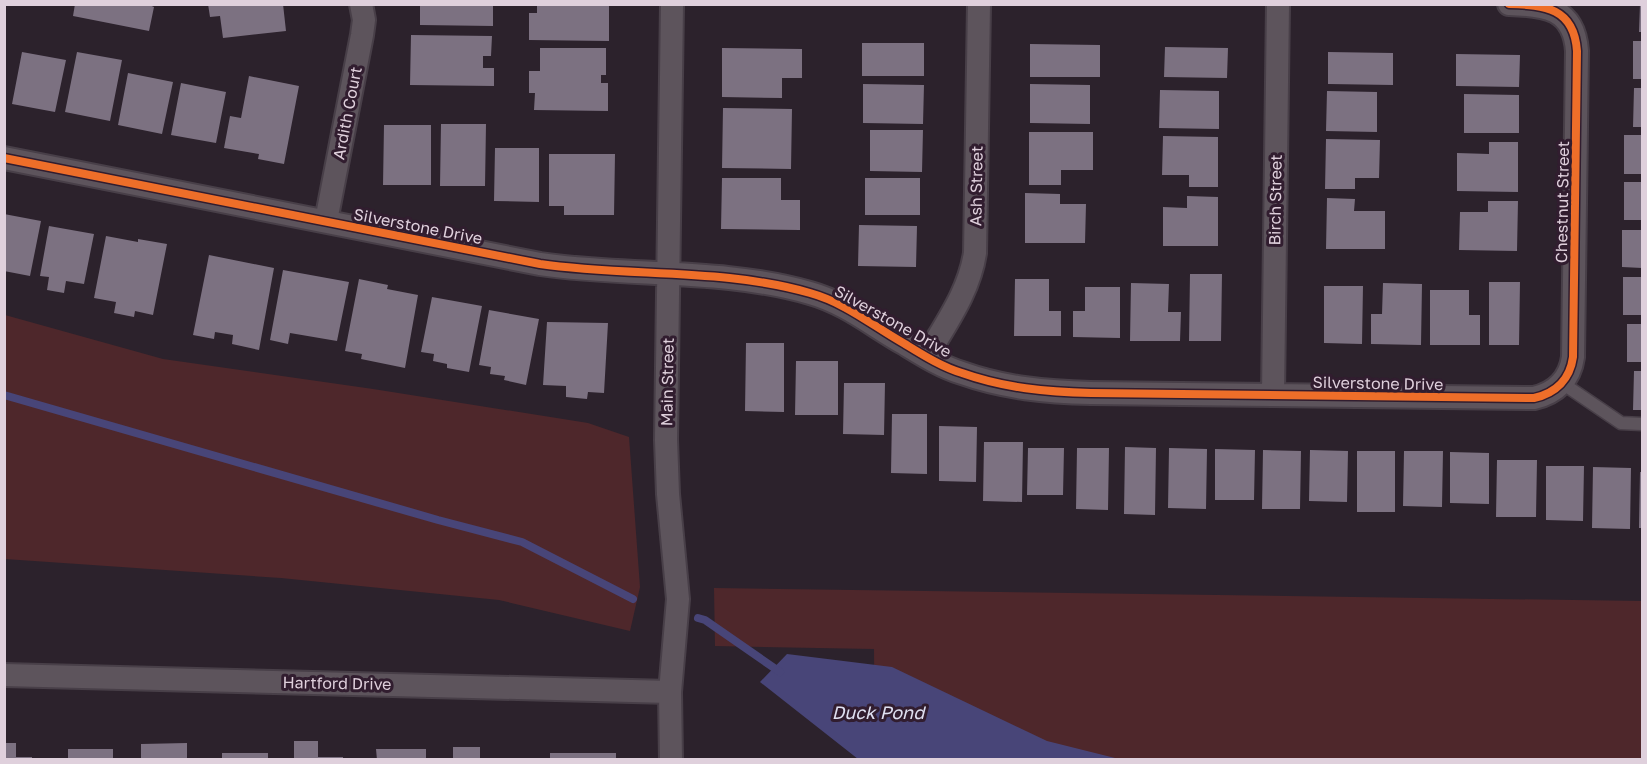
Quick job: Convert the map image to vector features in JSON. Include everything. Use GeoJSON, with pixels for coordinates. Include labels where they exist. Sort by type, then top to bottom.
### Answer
{"type":"FeatureCollection","features":[{"type":"Feature","properties":{"kind":"street","name":"Ardith Court"},"geometry":{"type":"LineString","coordinates":[[326,221],[362,35],[364,20],[361,4]]}},
{"type":"Feature","properties":{"kind":"street","name":"Main Street"},"geometry":{"type":"LineString","coordinates":[[671,759],[670,692],[678,599],[667,462],[672,4]]}},
{"type":"Feature","properties":{"kind":"street","name":"Ash Street"},"geometry":{"type":"LineString","coordinates":[[927,356],[964,291],[972,273],[975,253],[979,4]]}},
{"type":"Feature","properties":{"kind":"street","name":"Birch Street"},"geometry":{"type":"LineString","coordinates":[[1273,395],[1278,4]]}},
{"type":"Feature","properties":{"kind":"street","name":"Chestnut Street"},"geometry":{"type":"LineString","coordinates":[[1509,4],[1540,5],[1555,11],[1573,32],[1577,51],[1573,353],[1572,365],[1561,384]]}},
{"type":"Feature","properties":{"kind":"street","name":"Silverstone Drive"},"geometry":{"type":"LineString","coordinates":[[4,158],[540,264],[781,285],[829,299],[959,373],[982,380],[1046,392],[1530,399],[1546,395],[1561,384]]}},
{"type":"Feature","properties":{"kind":"street","name":"Hartford Drive"},"geometry":{"type":"LineString","coordinates":[[4,675],[670,692]]}},
{"type":"Feature","properties":{"kind":"lane"},"geometry":{"type":"LineString","coordinates":[[1561,384],[1621,423],[1642,424]]}},
{"type":"Feature","properties":{"kind":"shaded area"},"geometry":{"type":"Polygon","coordinates":[[[5,315],[163,359],[588,423],[629,437],[640,587],[630,631],[499,600],[281,578],[5,559],[5,315]]]}},
{"type":"Feature","properties":{"kind":"shaded area"},"geometry":{"type":"Polygon","coordinates":[[[714,588],[1642,601],[1642,759],[875,759],[874,649],[715,646],[714,588]]]}},
{"type":"Feature","properties":{"kind":"water","name":"Duck Pond"},"geometry":{"type":"Polygon","coordinates":[[[787,654],[892,667],[1047,741],[1119,759],[858,759],[760,682],[787,654]]]}},
{"type":"Feature","properties":{"kind":"building"},"geometry":{"type":"Polygon","coordinates":[[[75,4],[147,4],[154,7],[149,31],[73,16],[75,4]]]}},
{"type":"Feature","properties":{"kind":"building"},"geometry":{"type":"Polygon","coordinates":[[[208,4],[283,4],[286,31],[223,38],[220,16],[210,17],[208,4]]]}},
{"type":"Feature","properties":{"kind":"building"},"geometry":{"type":"Polygon","coordinates":[[[420,4],[493,4],[493,26],[420,25],[420,4]]]}},
{"type":"Feature","properties":{"kind":"building"},"geometry":{"type":"Polygon","coordinates":[[[537,4],[609,4],[609,41],[529,40],[529,13],[537,13],[537,4]]]}},
{"type":"Feature","properties":{"kind":"building"},"geometry":{"type":"Polygon","coordinates":[[[1640,4],[1642,4],[1642,32],[1639,32],[1640,4]]]}},
{"type":"Feature","properties":{"kind":"building"},"geometry":{"type":"Polygon","coordinates":[[[411,35],[492,36],[491,56],[483,56],[483,68],[494,68],[494,86],[410,85],[411,35]]]}},
{"type":"Feature","properties":{"kind":"building"},"geometry":{"type":"Polygon","coordinates":[[[1633,41],[1642,41],[1642,79],[1633,79],[1633,41]]]}},
{"type":"Feature","properties":{"kind":"building"},"geometry":{"type":"Polygon","coordinates":[[[862,43],[924,43],[924,76],[862,76],[862,43]]]}},
{"type":"Feature","properties":{"kind":"building"},"geometry":{"type":"Polygon","coordinates":[[[1030,44],[1100,45],[1100,77],[1030,77],[1030,44]]]}},
{"type":"Feature","properties":{"kind":"building"},"geometry":{"type":"Polygon","coordinates":[[[1165,47],[1228,48],[1227,78],[1164,77],[1165,47]]]}},
{"type":"Feature","properties":{"kind":"building"},"geometry":{"type":"Polygon","coordinates":[[[540,48],[606,48],[606,75],[601,75],[601,83],[608,83],[608,111],[534,110],[535,93],[529,93],[529,71],[540,71],[540,48]]]}},
{"type":"Feature","properties":{"kind":"building"},"geometry":{"type":"Polygon","coordinates":[[[722,48],[802,49],[802,78],[782,78],[782,98],[722,97],[722,48]]]}},
{"type":"Feature","properties":{"kind":"building"},"geometry":{"type":"Polygon","coordinates":[[[22,52],[66,60],[55,112],[12,104],[22,52]]]}},
{"type":"Feature","properties":{"kind":"building"},"geometry":{"type":"Polygon","coordinates":[[[77,52],[122,60],[110,121],[65,112],[77,52]]]}},
{"type":"Feature","properties":{"kind":"building"},"geometry":{"type":"Polygon","coordinates":[[[1328,52],[1393,53],[1393,85],[1328,84],[1328,52]]]}},
{"type":"Feature","properties":{"kind":"building"},"geometry":{"type":"Polygon","coordinates":[[[1456,54],[1520,55],[1519,87],[1456,86],[1456,54]]]}},
{"type":"Feature","properties":{"kind":"building"},"geometry":{"type":"Polygon","coordinates":[[[128,73],[173,82],[162,134],[118,125],[128,73]]]}},
{"type":"Feature","properties":{"kind":"building"},"geometry":{"type":"Polygon","coordinates":[[[249,76],[299,86],[284,164],[258,159],[259,154],[224,148],[230,116],[241,118],[249,76]]]}},
{"type":"Feature","properties":{"kind":"building"},"geometry":{"type":"Polygon","coordinates":[[[181,83],[226,92],[216,143],[171,135],[181,83]]]}},
{"type":"Feature","properties":{"kind":"building"},"geometry":{"type":"Polygon","coordinates":[[[863,84],[924,85],[923,124],[863,123],[863,84]]]}},
{"type":"Feature","properties":{"kind":"building"},"geometry":{"type":"Polygon","coordinates":[[[1030,84],[1090,85],[1090,124],[1030,123],[1030,84]]]}},
{"type":"Feature","properties":{"kind":"building"},"geometry":{"type":"Polygon","coordinates":[[[1634,88],[1642,88],[1642,127],[1633,127],[1634,88]]]}},
{"type":"Feature","properties":{"kind":"building"},"geometry":{"type":"Polygon","coordinates":[[[1160,90],[1219,91],[1219,129],[1159,128],[1160,90]]]}},
{"type":"Feature","properties":{"kind":"building"},"geometry":{"type":"Polygon","coordinates":[[[1327,91],[1377,92],[1377,132],[1326,131],[1327,91]]]}},
{"type":"Feature","properties":{"kind":"building"},"geometry":{"type":"Polygon","coordinates":[[[1464,94],[1519,95],[1519,133],[1464,133],[1464,94]]]}},
{"type":"Feature","properties":{"kind":"building"},"geometry":{"type":"Polygon","coordinates":[[[723,108],[792,109],[791,169],[722,168],[723,108]]]}},
{"type":"Feature","properties":{"kind":"building"},"geometry":{"type":"Polygon","coordinates":[[[441,124],[486,124],[485,186],[440,186],[441,124]]]}},
{"type":"Feature","properties":{"kind":"building"},"geometry":{"type":"Polygon","coordinates":[[[384,125],[431,125],[431,185],[383,185],[384,125]]]}},
{"type":"Feature","properties":{"kind":"building"},"geometry":{"type":"Polygon","coordinates":[[[870,130],[923,130],[922,172],[870,171],[870,130]]]}},
{"type":"Feature","properties":{"kind":"building"},"geometry":{"type":"Polygon","coordinates":[[[1029,132],[1093,132],[1093,170],[1061,170],[1061,185],[1029,185],[1029,132]]]}},
{"type":"Feature","properties":{"kind":"building"},"geometry":{"type":"Polygon","coordinates":[[[1624,135],[1642,135],[1642,174],[1624,174],[1624,135]]]}},
{"type":"Feature","properties":{"kind":"building"},"geometry":{"type":"Polygon","coordinates":[[[1163,136],[1218,137],[1218,187],[1189,187],[1189,175],[1162,175],[1163,136]]]}},
{"type":"Feature","properties":{"kind":"building"},"geometry":{"type":"Polygon","coordinates":[[[1326,139],[1380,140],[1379,178],[1355,178],[1355,189],[1325,189],[1326,139]]]}},
{"type":"Feature","properties":{"kind":"building"},"geometry":{"type":"Polygon","coordinates":[[[1489,142],[1518,142],[1518,192],[1457,191],[1457,153],[1489,154],[1489,142]]]}},
{"type":"Feature","properties":{"kind":"building"},"geometry":{"type":"Polygon","coordinates":[[[495,148],[539,148],[539,202],[494,201],[495,148]]]}},
{"type":"Feature","properties":{"kind":"building"},"geometry":{"type":"Polygon","coordinates":[[[549,154],[615,154],[614,215],[564,215],[564,206],[549,206],[549,154]]]}},
{"type":"Feature","properties":{"kind":"building"},"geometry":{"type":"Polygon","coordinates":[[[722,178],[781,178],[781,200],[800,200],[800,230],[721,229],[722,178]]]}},
{"type":"Feature","properties":{"kind":"building"},"geometry":{"type":"Polygon","coordinates":[[[865,178],[920,178],[920,215],[865,215],[865,178]]]}},
{"type":"Feature","properties":{"kind":"building"},"geometry":{"type":"Polygon","coordinates":[[[1624,182],[1642,182],[1642,220],[1624,220],[1624,182]]]}},
{"type":"Feature","properties":{"kind":"building"},"geometry":{"type":"Polygon","coordinates":[[[1025,193],[1060,194],[1060,204],[1086,204],[1085,243],[1025,243],[1025,193]]]}},
{"type":"Feature","properties":{"kind":"building"},"geometry":{"type":"Polygon","coordinates":[[[1187,196],[1218,197],[1218,246],[1163,246],[1163,207],[1187,208],[1187,196]]]}},
{"type":"Feature","properties":{"kind":"building"},"geometry":{"type":"Polygon","coordinates":[[[1327,198],[1355,199],[1354,211],[1385,211],[1385,249],[1326,249],[1327,198]]]}},
{"type":"Feature","properties":{"kind":"building"},"geometry":{"type":"Polygon","coordinates":[[[1488,201],[1518,201],[1517,251],[1459,250],[1460,212],[1488,212],[1488,201]]]}},
{"type":"Feature","properties":{"kind":"building"},"geometry":{"type":"Polygon","coordinates":[[[4,214],[41,221],[30,276],[4,271],[4,214]]]}},
{"type":"Feature","properties":{"kind":"building"},"geometry":{"type":"Polygon","coordinates":[[[859,225],[917,226],[916,267],[858,266],[859,225]]]}},
{"type":"Feature","properties":{"kind":"building"},"geometry":{"type":"Polygon","coordinates":[[[49,226],[94,234],[84,284],[66,281],[64,293],[47,290],[49,277],[40,276],[49,226]]]}},
{"type":"Feature","properties":{"kind":"building"},"geometry":{"type":"Polygon","coordinates":[[[1622,230],[1642,230],[1642,268],[1622,267],[1622,230]]]}},
{"type":"Feature","properties":{"kind":"building"},"geometry":{"type":"Polygon","coordinates":[[[106,236],[167,244],[153,315],[135,311],[134,317],[114,313],[116,302],[94,298],[106,236]]]}},
{"type":"Feature","properties":{"kind":"building"},"geometry":{"type":"Polygon","coordinates":[[[209,255],[274,268],[259,350],[232,344],[233,335],[215,332],[214,339],[193,335],[209,255]]]}},
{"type":"Feature","properties":{"kind":"building"},"geometry":{"type":"Polygon","coordinates":[[[283,270],[349,282],[337,341],[290,333],[288,344],[270,340],[283,270]]]}},
{"type":"Feature","properties":{"kind":"building"},"geometry":{"type":"Polygon","coordinates":[[[1190,274],[1222,274],[1221,341],[1189,341],[1190,274]]]}},
{"type":"Feature","properties":{"kind":"building"},"geometry":{"type":"Polygon","coordinates":[[[1623,277],[1642,277],[1642,315],[1623,315],[1623,277]]]}},
{"type":"Feature","properties":{"kind":"building"},"geometry":{"type":"Polygon","coordinates":[[[359,279],[388,285],[387,289],[418,295],[405,368],[361,359],[362,354],[345,351],[359,279]]]}},
{"type":"Feature","properties":{"kind":"building"},"geometry":{"type":"Polygon","coordinates":[[[1015,279],[1049,279],[1049,311],[1061,311],[1061,336],[1014,336],[1015,279]]]}},
{"type":"Feature","properties":{"kind":"building"},"geometry":{"type":"Polygon","coordinates":[[[1489,282],[1520,282],[1519,345],[1489,345],[1489,282]]]}},
{"type":"Feature","properties":{"kind":"building"},"geometry":{"type":"Polygon","coordinates":[[[1131,283],[1169,284],[1168,312],[1181,312],[1180,341],[1130,341],[1131,283]]]}},
{"type":"Feature","properties":{"kind":"building"},"geometry":{"type":"Polygon","coordinates":[[[1383,283],[1422,284],[1421,345],[1371,344],[1371,314],[1382,314],[1383,283]]]}},
{"type":"Feature","properties":{"kind":"building"},"geometry":{"type":"Polygon","coordinates":[[[1324,286],[1363,286],[1362,344],[1324,343],[1324,286]]]}},
{"type":"Feature","properties":{"kind":"building"},"geometry":{"type":"Polygon","coordinates":[[[1085,287],[1120,287],[1120,338],[1073,337],[1073,311],[1085,311],[1085,287]]]}},
{"type":"Feature","properties":{"kind":"building"},"geometry":{"type":"Polygon","coordinates":[[[1430,290],[1469,290],[1469,315],[1480,315],[1480,345],[1430,345],[1430,290]]]}},
{"type":"Feature","properties":{"kind":"building"},"geometry":{"type":"Polygon","coordinates":[[[432,297],[482,306],[469,372],[447,368],[447,364],[433,361],[434,354],[421,352],[432,297]]]}},
{"type":"Feature","properties":{"kind":"building"},"geometry":{"type":"Polygon","coordinates":[[[489,310],[539,319],[526,385],[504,380],[505,376],[490,374],[491,367],[479,365],[489,310]]]}},
{"type":"Feature","properties":{"kind":"building"},"geometry":{"type":"Polygon","coordinates":[[[547,322],[608,323],[604,393],[588,392],[587,399],[566,397],[566,386],[543,385],[547,322]]]}},
{"type":"Feature","properties":{"kind":"building"},"geometry":{"type":"Polygon","coordinates":[[[1627,324],[1642,324],[1642,362],[1627,362],[1627,324]]]}},
{"type":"Feature","properties":{"kind":"building"},"geometry":{"type":"Polygon","coordinates":[[[746,343],[784,343],[784,412],[745,411],[746,343]]]}},
{"type":"Feature","properties":{"kind":"building"},"geometry":{"type":"Polygon","coordinates":[[[796,361],[838,361],[838,415],[795,415],[796,361]]]}},
{"type":"Feature","properties":{"kind":"building"},"geometry":{"type":"Polygon","coordinates":[[[1634,371],[1642,371],[1642,410],[1633,410],[1634,371]]]}},
{"type":"Feature","properties":{"kind":"building"},"geometry":{"type":"Polygon","coordinates":[[[844,383],[885,383],[884,435],[843,434],[844,383]]]}},
{"type":"Feature","properties":{"kind":"building"},"geometry":{"type":"Polygon","coordinates":[[[892,414],[927,414],[927,474],[891,473],[892,414]]]}},
{"type":"Feature","properties":{"kind":"building"},"geometry":{"type":"Polygon","coordinates":[[[939,426],[977,427],[976,482],[939,481],[939,426]]]}},
{"type":"Feature","properties":{"kind":"building"},"geometry":{"type":"Polygon","coordinates":[[[984,442],[1023,442],[1022,502],[983,501],[984,442]]]}},
{"type":"Feature","properties":{"kind":"building"},"geometry":{"type":"Polygon","coordinates":[[[1125,447],[1156,448],[1155,515],[1124,514],[1125,447]]]}},
{"type":"Feature","properties":{"kind":"building"},"geometry":{"type":"Polygon","coordinates":[[[1028,448],[1064,448],[1063,495],[1027,495],[1028,448]]]}},
{"type":"Feature","properties":{"kind":"building"},"geometry":{"type":"Polygon","coordinates":[[[1077,448],[1109,448],[1108,510],[1076,509],[1077,448]]]}},
{"type":"Feature","properties":{"kind":"building"},"geometry":{"type":"Polygon","coordinates":[[[1169,448],[1207,449],[1206,509],[1168,508],[1169,448]]]}},
{"type":"Feature","properties":{"kind":"building"},"geometry":{"type":"Polygon","coordinates":[[[1215,449],[1255,450],[1254,500],[1215,500],[1215,449]]]}},
{"type":"Feature","properties":{"kind":"building"},"geometry":{"type":"Polygon","coordinates":[[[1263,450],[1301,451],[1300,509],[1262,509],[1263,450]]]}},
{"type":"Feature","properties":{"kind":"building"},"geometry":{"type":"Polygon","coordinates":[[[1310,450],[1348,451],[1347,502],[1309,501],[1310,450]]]}},
{"type":"Feature","properties":{"kind":"building"},"geometry":{"type":"Polygon","coordinates":[[[1357,451],[1395,451],[1395,512],[1357,512],[1357,451]]]}},
{"type":"Feature","properties":{"kind":"building"},"geometry":{"type":"Polygon","coordinates":[[[1404,451],[1443,451],[1442,507],[1403,506],[1404,451]]]}},
{"type":"Feature","properties":{"kind":"building"},"geometry":{"type":"Polygon","coordinates":[[[1450,452],[1489,453],[1489,504],[1450,503],[1450,452]]]}},
{"type":"Feature","properties":{"kind":"building"},"geometry":{"type":"Polygon","coordinates":[[[1497,460],[1537,460],[1536,517],[1496,517],[1497,460]]]}},
{"type":"Feature","properties":{"kind":"building"},"geometry":{"type":"Polygon","coordinates":[[[1546,466],[1584,466],[1583,521],[1546,520],[1546,466]]]}},
{"type":"Feature","properties":{"kind":"building"},"geometry":{"type":"Polygon","coordinates":[[[1593,467],[1631,468],[1630,529],[1592,528],[1593,467]]]}},
{"type":"Feature","properties":{"kind":"building"},"geometry":{"type":"Polygon","coordinates":[[[1640,472],[1642,472],[1642,528],[1639,528],[1640,472]]]}},
{"type":"Feature","properties":{"kind":"building"},"geometry":{"type":"Polygon","coordinates":[[[294,741],[318,741],[318,757],[343,757],[343,760],[294,760],[294,741]]]}},
{"type":"Feature","properties":{"kind":"building"},"geometry":{"type":"Polygon","coordinates":[[[4,743],[16,743],[16,757],[32,757],[32,760],[4,760],[4,743]]]}},
{"type":"Feature","properties":{"kind":"building"},"geometry":{"type":"Polygon","coordinates":[[[187,743],[187,760],[141,760],[141,744],[187,743]]]}},
{"type":"Feature","properties":{"kind":"building"},"geometry":{"type":"Polygon","coordinates":[[[453,747],[480,747],[480,760],[453,760],[453,747]]]}},
{"type":"Feature","properties":{"kind":"building"},"geometry":{"type":"Polygon","coordinates":[[[68,749],[113,749],[113,760],[68,760],[68,749]]]}},
{"type":"Feature","properties":{"kind":"building"},"geometry":{"type":"Polygon","coordinates":[[[376,749],[426,749],[426,760],[377,760],[376,749]]]}},
{"type":"Feature","properties":{"kind":"building"},"geometry":{"type":"Polygon","coordinates":[[[222,753],[268,753],[268,760],[222,760],[222,753]]]}},
{"type":"Feature","properties":{"kind":"building"},"geometry":{"type":"Polygon","coordinates":[[[550,753],[616,753],[616,760],[550,760],[550,753]]]}},
{"type":"Feature","properties":{"kind":"waterway"},"geometry":{"type":"LineString","coordinates":[[4,395],[522,542],[633,599]]}},
{"type":"Feature","properties":{"kind":"waterway"},"geometry":{"type":"LineString","coordinates":[[698,618],[705,620],[780,672]]}},
{"type":"Feature","properties":{"kind":"cycle path"},"geometry":{"type":"LineString","coordinates":[[4,158],[540,264],[710,276],[777,285],[810,293],[836,303],[947,367],[978,378],[1026,388],[1091,393],[1534,398],[1549,393],[1561,384],[1569,372],[1573,357],[1577,51],[1575,37],[1564,17],[1546,8],[1509,4]]}}]}
